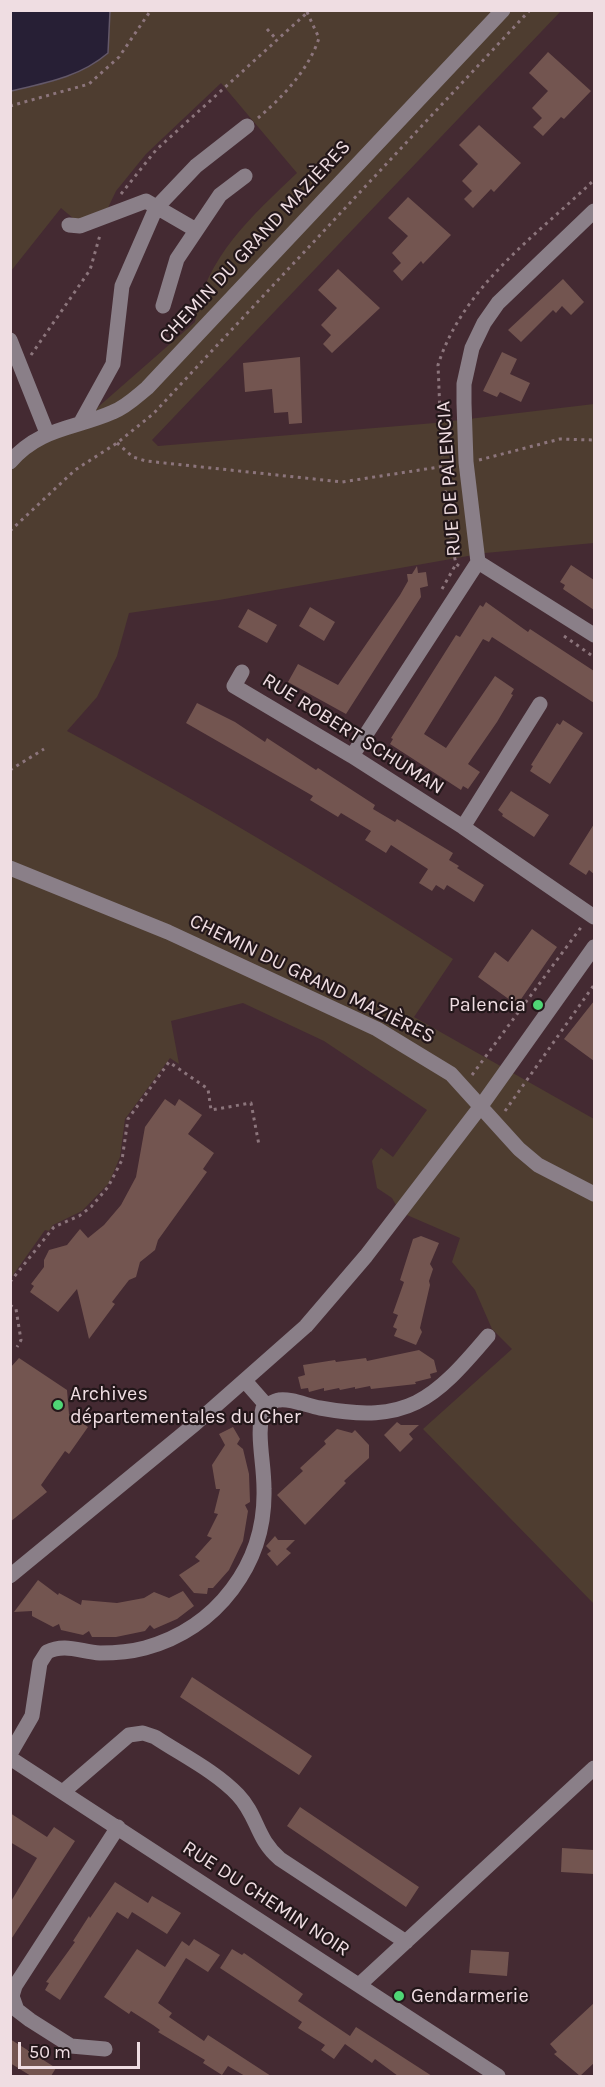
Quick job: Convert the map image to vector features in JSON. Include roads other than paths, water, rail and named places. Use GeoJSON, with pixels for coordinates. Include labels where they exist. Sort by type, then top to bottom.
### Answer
{"type":"FeatureCollection","features":[{"type":"Feature","properties":{"kind":"street","name":"CHEMIN DU GRAND MAZIÈRES"},"geometry":{"type":"LineString","coordinates":[[10,462],[27,445],[47,433],[114,412],[147,388],[503,10]]}},
{"type":"Feature","properties":{"kind":"street"},"geometry":{"type":"LineString","coordinates":[[81,422],[113,364],[122,286],[156,208],[196,166],[247,126]]}},
{"type":"Feature","properties":{"kind":"street"},"geometry":{"type":"LineString","coordinates":[[164,306],[177,259],[220,195],[245,176]]}},
{"type":"Feature","properties":{"kind":"street"},"geometry":{"type":"LineString","coordinates":[[69,225],[80,226],[146,201],[196,230]]}},
{"type":"Feature","properties":{"kind":"street","name":"RUE DE PALENCIA"},"geometry":{"type":"LineString","coordinates":[[352,756],[467,566],[464,384],[472,348],[484,323],[516,285],[594,211]]}},
{"type":"Feature","properties":{"kind":"street"},"geometry":{"type":"LineString","coordinates":[[10,340],[47,433]]}},
{"type":"Feature","properties":{"kind":"street"},"geometry":{"type":"LineString","coordinates":[[467,566],[594,635]]}},
{"type":"Feature","properties":{"kind":"street","name":"RUE ROBERT SCHUMAN"},"geometry":{"type":"LineString","coordinates":[[242,672],[234,686],[352,756],[463,827],[592,916]]}},
{"type":"Feature","properties":{"kind":"street"},"geometry":{"type":"LineString","coordinates":[[463,827],[540,704]]}},
{"type":"Feature","properties":{"kind":"street","name":"CHEMIN DU GRAND MAZIÈRES"},"geometry":{"type":"LineString","coordinates":[[10,868],[168,932],[377,1029],[437,1063],[464,1086],[519,1149],[538,1165],[594,1194]]}},
{"type":"Feature","properties":{"kind":"street"},"geometry":{"type":"LineString","coordinates":[[10,1576],[245,1381],[306,1326],[339,1291],[481,1106],[594,947]]}},
{"type":"Feature","properties":{"kind":"street"},"geometry":{"type":"LineString","coordinates":[[10,1756],[32,1716],[40,1663],[47,1652],[64,1647],[98,1653],[120,1653],[146,1648],[171,1638],[196,1624],[216,1610],[235,1587],[257,1546],[263,1519],[264,1489],[258,1427],[263,1408],[279,1400],[341,1412],[372,1413],[402,1409],[425,1400],[460,1368],[488,1336]]}},
{"type":"Feature","properties":{"kind":"street"},"geometry":{"type":"LineString","coordinates":[[245,1381],[267,1406]]}},
{"type":"Feature","properties":{"kind":"street"},"geometry":{"type":"LineString","coordinates":[[64,1791],[129,1735],[143,1733],[155,1737],[223,1782],[238,1795],[248,1808],[264,1843],[280,1860],[406,1942]]}},
{"type":"Feature","properties":{"kind":"street","name":"RUE DU CHEMIN NOIR"},"geometry":{"type":"LineString","coordinates":[[10,1756],[498,2076]]}},
{"type":"Feature","properties":{"kind":"street"},"geometry":{"type":"LineString","coordinates":[[359,1985],[594,1768]]}},
{"type":"Feature","properties":{"kind":"street"},"geometry":{"type":"LineString","coordinates":[[105,2049],[71,2046],[16,2010],[12,1996],[15,1986],[118,1827]]}},
{"type":"Feature","properties":{"kind":"place","name":"Palencia"},"geometry":{"type":"Point","coordinates":[538,1005]}},
{"type":"Feature","properties":{"kind":"place","name":"Archives départementales du Cher"},"geometry":{"type":"Point","coordinates":[58,1405]}},
{"type":"Feature","properties":{"kind":"place","name":"Gendarmerie"},"geometry":{"type":"Point","coordinates":[399,1996]}}]}
